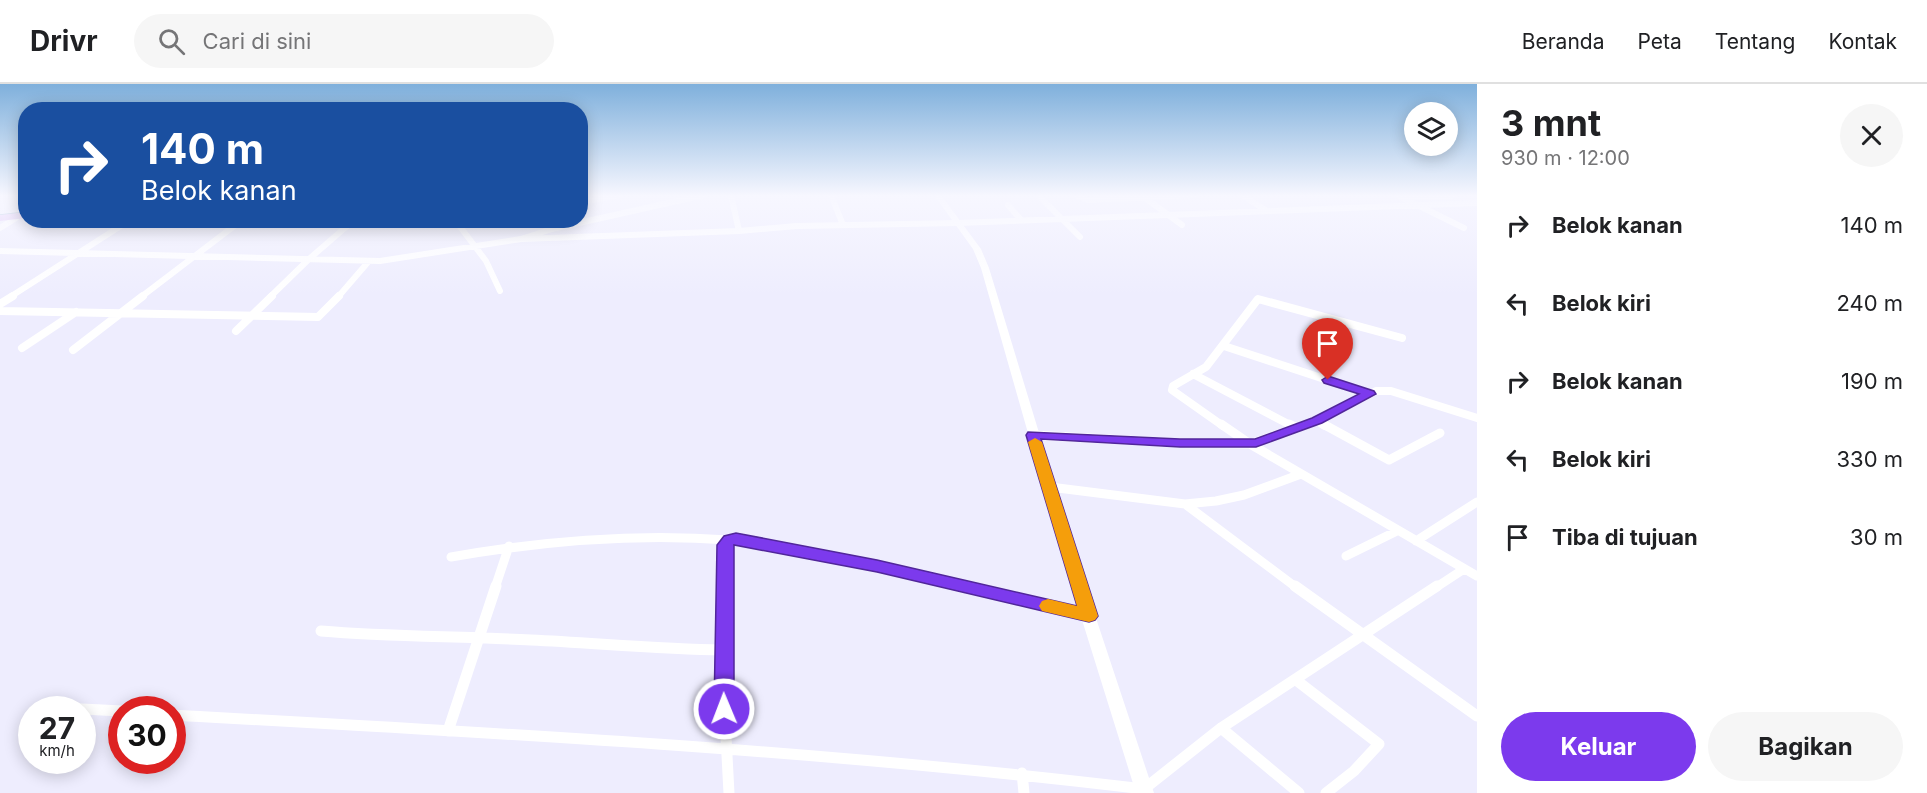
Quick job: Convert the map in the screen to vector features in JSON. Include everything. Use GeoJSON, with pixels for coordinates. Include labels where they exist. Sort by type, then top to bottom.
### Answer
{"type":"FeatureCollection","features":[{"type":"Feature","properties":{"kind":"street"},"geometry":{"type":"LineString","coordinates":[[0,304],[117,228]]}},
{"type":"Feature","properties":{"kind":"street"},"geometry":{"type":"LineString","coordinates":[[73,350],[232,228]]}},
{"type":"Feature","properties":{"kind":"street"},"geometry":{"type":"LineString","coordinates":[[236,332],[309,259],[345,228]]}},
{"type":"Feature","properties":{"kind":"street"},"geometry":{"type":"LineString","coordinates":[[462,228],[476,246],[500,291]]}},
{"type":"Feature","properties":{"kind":"street"},"geometry":{"type":"LineString","coordinates":[[521,239],[557,228]]}},
{"type":"Feature","properties":{"kind":"street"},"geometry":{"type":"LineString","coordinates":[[0,251],[369,261],[521,239],[789,228]]}},
{"type":"Feature","properties":{"kind":"street"},"geometry":{"type":"LineString","coordinates":[[962,228],[977,249],[985,268],[1033,435],[1144,791]]}},
{"type":"Feature","properties":{"kind":"street"},"geometry":{"type":"LineString","coordinates":[[1071,228],[1080,237]]}},
{"type":"Feature","properties":{"kind":"street"},"geometry":{"type":"LineString","coordinates":[[0,312],[78,311],[318,317],[351,284],[369,261]]}},
{"type":"Feature","properties":{"kind":"street"},"geometry":{"type":"LineString","coordinates":[[1402,338],[1260,299],[1256,300],[1206,367],[1173,386],[1172,390],[1250,444],[1477,576]]}},
{"type":"Feature","properties":{"kind":"street"},"geometry":{"type":"LineString","coordinates":[[22,348],[78,311]]}},
{"type":"Feature","properties":{"kind":"street"},"geometry":{"type":"LineString","coordinates":[[1222,348],[1370,394]]}},
{"type":"Feature","properties":{"kind":"street"},"geometry":{"type":"LineString","coordinates":[[1193,374],[1297,428]]}},
{"type":"Feature","properties":{"kind":"street"},"geometry":{"type":"LineString","coordinates":[[1033,435],[1180,443],[1250,444],[1317,421],[1370,394],[1391,391],[1477,418]]}},
{"type":"Feature","properties":{"kind":"street"},"geometry":{"type":"LineString","coordinates":[[1317,421],[1389,460],[1440,433]]}},
{"type":"Feature","properties":{"kind":"street"},"geometry":{"type":"LineString","coordinates":[[1050,487],[1185,504],[1235,499],[1301,474]]}},
{"type":"Feature","properties":{"kind":"street"},"geometry":{"type":"LineString","coordinates":[[1416,541],[1477,502]]}},
{"type":"Feature","properties":{"kind":"street"},"geometry":{"type":"LineString","coordinates":[[1185,504],[1477,717]]}},
{"type":"Feature","properties":{"kind":"street"},"geometry":{"type":"LineString","coordinates":[[1346,556],[1397,531]]}},
{"type":"Feature","properties":{"kind":"street"},"geometry":{"type":"LineString","coordinates":[[451,556],[509,546],[569,540],[691,536],[736,539],[877,566],[1089,616]]}},
{"type":"Feature","properties":{"kind":"street"},"geometry":{"type":"LineString","coordinates":[[729,540],[724,545],[723,650],[725,748],[729,793]]}},
{"type":"Feature","properties":{"kind":"street"},"geometry":{"type":"LineString","coordinates":[[448,731],[481,638],[509,546]]}},
{"type":"Feature","properties":{"kind":"street"},"geometry":{"type":"LineString","coordinates":[[186,716],[607,739],[866,758],[1022,773],[1144,791],[1221,728],[1464,568]]}},
{"type":"Feature","properties":{"kind":"street"},"geometry":{"type":"LineString","coordinates":[[321,631],[439,639],[481,638],[657,649],[723,650]]}},
{"type":"Feature","properties":{"kind":"street"},"geometry":{"type":"LineString","coordinates":[[1296,680],[1379,744],[1359,767],[1326,793]]}},
{"type":"Feature","properties":{"kind":"street"},"geometry":{"type":"LineString","coordinates":[[1221,728],[1299,793]]}},
{"type":"Feature","properties":{"kind":"street"},"geometry":{"type":"LineString","coordinates":[[1022,773],[1024,793]]}},
{"type":"Feature","properties":{"kind":"slow traffic"},"geometry":{"type":"LineString","coordinates":[[1035,442],[1089,616],[1048,606]]}},
{"type":"Feature","properties":{"kind":"route"},"geometry":{"type":"LineString","coordinates":[[724,709],[724,545],[727,541],[736,539],[877,566],[1089,616],[1033,435],[1180,443],[1243,445],[1256,443],[1317,421],[1370,394],[1328,380]]}}]}
